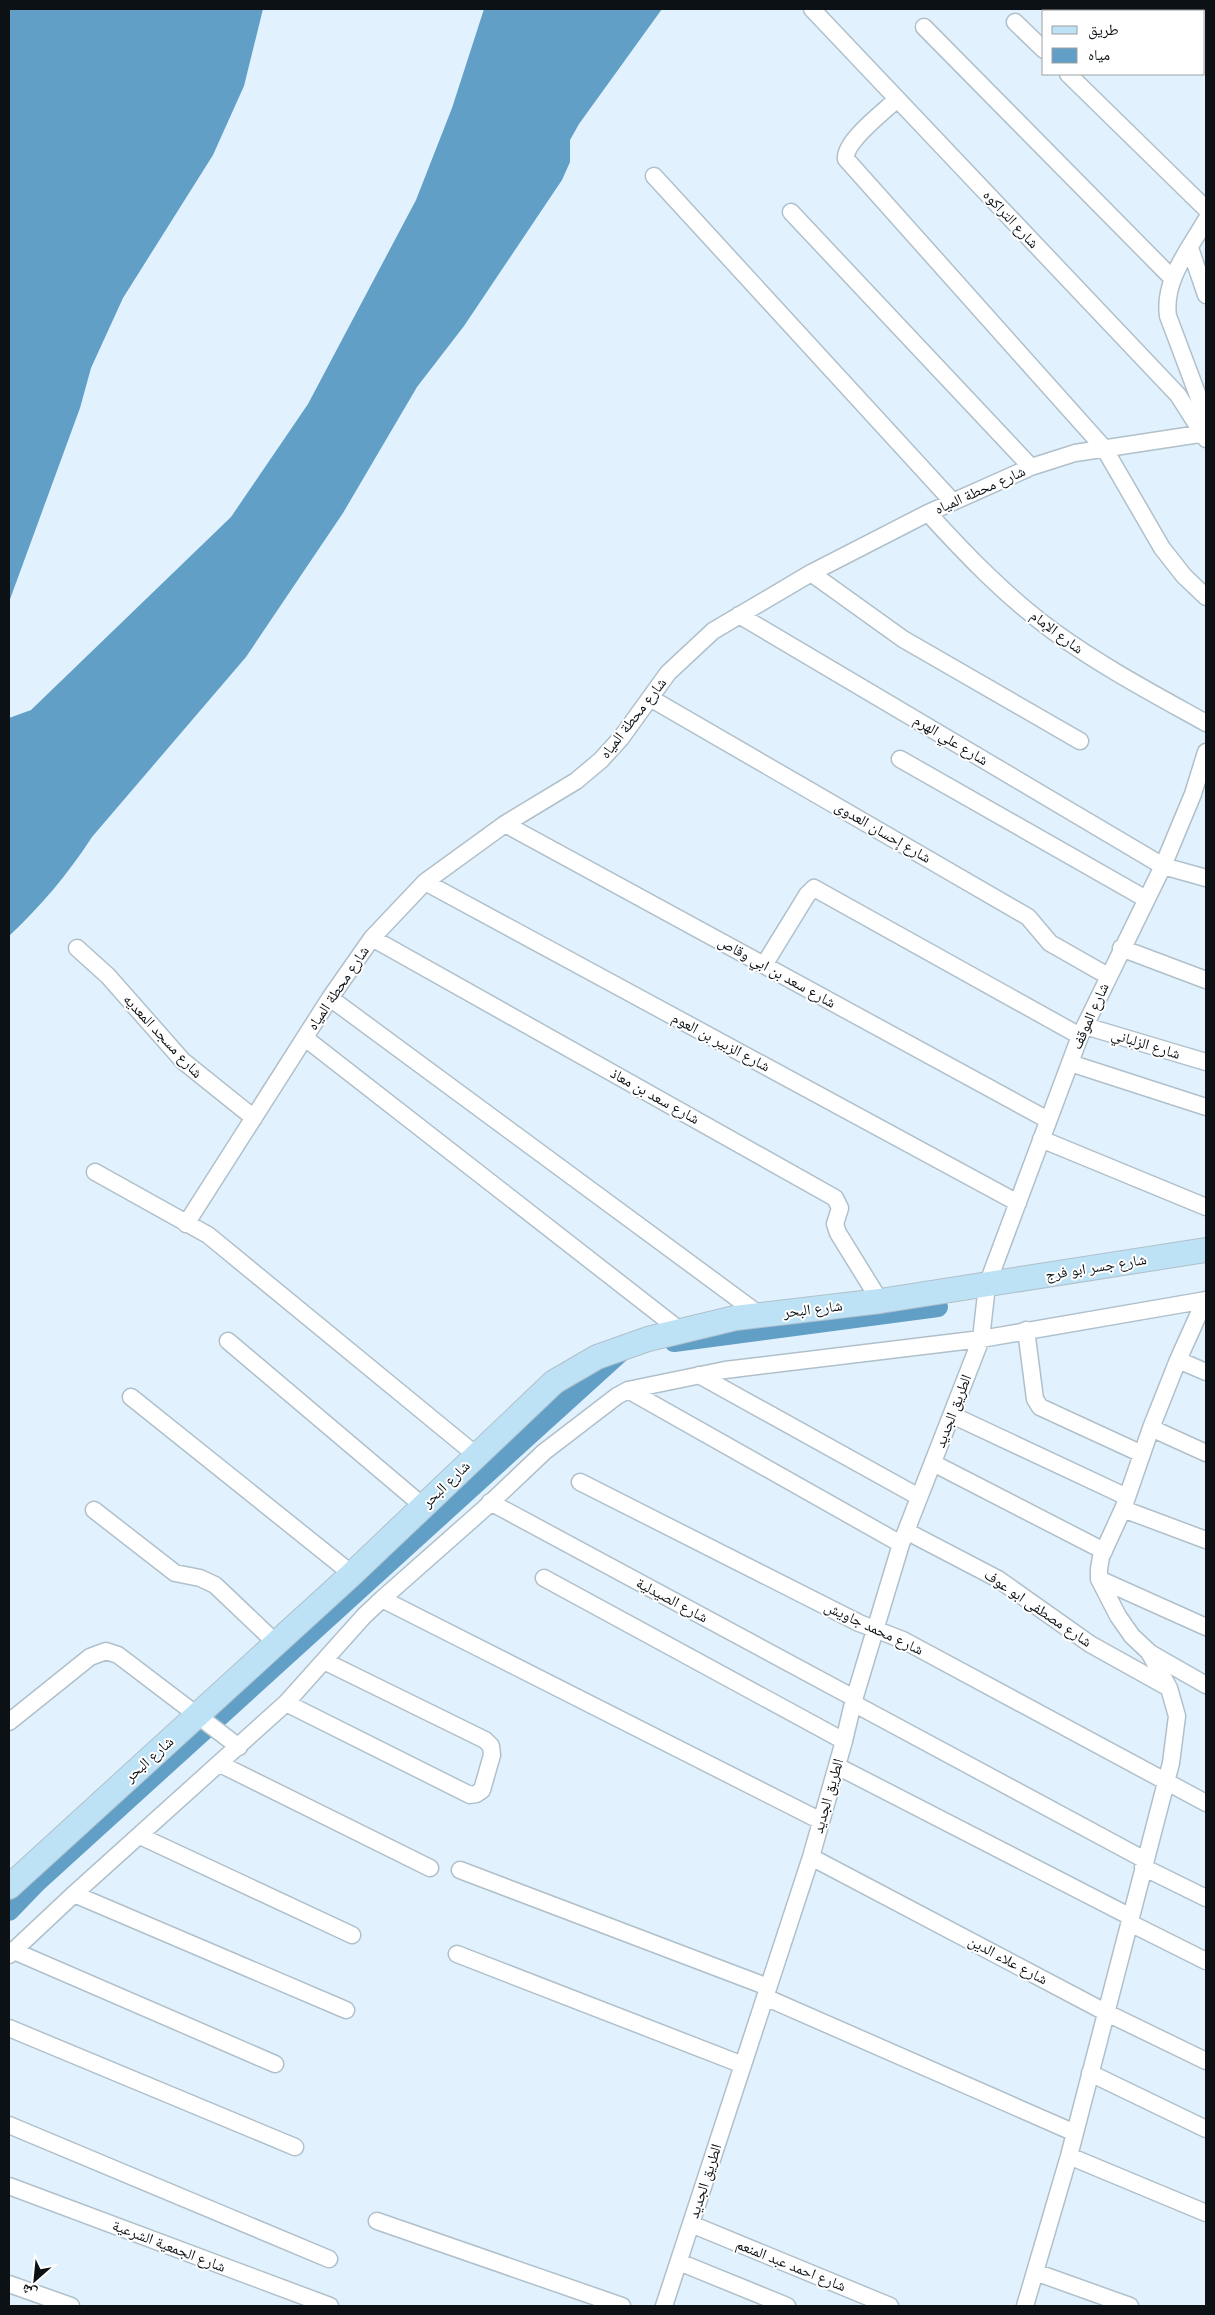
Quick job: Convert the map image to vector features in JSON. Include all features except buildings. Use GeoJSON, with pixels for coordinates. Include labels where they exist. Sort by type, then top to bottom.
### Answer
{"type":"FeatureCollection","features":[{"type":"Feature","properties":{"kind":"street","name":"شارع التراكوه"},"geometry":{"type":"LineString","coordinates":[[812,9],[1178,395],[1206,431]]}},
{"type":"Feature","properties":{"kind":"street"},"geometry":{"type":"LineString","coordinates":[[1016,22],[1042,48]]}},
{"type":"Feature","properties":{"kind":"street"},"geometry":{"type":"LineString","coordinates":[[924,27],[1172,278]]}},
{"type":"Feature","properties":{"kind":"street"},"geometry":{"type":"LineString","coordinates":[[1069,75],[1206,210]]}},
{"type":"Feature","properties":{"kind":"street"},"geometry":{"type":"LineString","coordinates":[[897,99],[851,143],[845,152],[846,159],[1104,448],[1162,548],[1184,576],[1206,597]]}},
{"type":"Feature","properties":{"kind":"street"},"geometry":{"type":"LineString","coordinates":[[654,176],[953,502]]}},
{"type":"Feature","properties":{"kind":"street"},"geometry":{"type":"LineString","coordinates":[[791,212],[1031,467]]}},
{"type":"Feature","properties":{"kind":"street"},"geometry":{"type":"LineString","coordinates":[[1206,220],[1172,278],[1167,297],[1168,316],[1206,431]]}},
{"type":"Feature","properties":{"kind":"street"},"geometry":{"type":"LineString","coordinates":[[1190,248],[1206,295]]}},
{"type":"Feature","properties":{"kind":"street","name":"شارع محطة المياه"},"geometry":{"type":"LineString","coordinates":[[186,1224],[330,998],[372,938],[424,882],[506,824],[576,781],[601,760],[621,738],[668,673],[713,632],[811,573],[928,514],[1031,467],[1064,455],[1206,431]]}},
{"type":"Feature","properties":{"kind":"street","name":"شارع الإمام"},"geometry":{"type":"LineString","coordinates":[[928,514],[973,562],[1052,630],[1098,662],[1206,723]]}},
{"type":"Feature","properties":{"kind":"street"},"geometry":{"type":"LineString","coordinates":[[811,573],[903,639],[1080,741]]}},
{"type":"Feature","properties":{"kind":"street","name":"شارع علي الهرم"},"geometry":{"type":"LineString","coordinates":[[739,615],[1163,866],[1206,878]]}},
{"type":"Feature","properties":{"kind":"street","name":"شارع إحسان العدوى"},"geometry":{"type":"LineString","coordinates":[[650,698],[1028,916],[1050,943],[1108,976]]}},
{"type":"Feature","properties":{"kind":"street","name":"شارع الموقف"},"geometry":{"type":"LineString","coordinates":[[987,1285],[1082,1031],[1121,948],[1199,796],[1206,752]]}},
{"type":"Feature","properties":{"kind":"street"},"geometry":{"type":"LineString","coordinates":[[900,759],[1146,899]]}},
{"type":"Feature","properties":{"kind":"street","name":"شارع سعد بن ابي وقاص"},"geometry":{"type":"LineString","coordinates":[[506,824],[1048,1120]]}},
{"type":"Feature","properties":{"kind":"street","name":"شارع الزبير بن العوم"},"geometry":{"type":"LineString","coordinates":[[424,882],[1018,1203]]}},
{"type":"Feature","properties":{"kind":"street","name":"شارع الزلباني"},"geometry":{"type":"LineString","coordinates":[[764,965],[807,894],[814,888],[1082,1031],[1206,1062]]}},
{"type":"Feature","properties":{"kind":"street","name":"شارع سعد بن معاذ"},"geometry":{"type":"LineString","coordinates":[[372,938],[835,1198],[840,1208],[835,1224],[838,1233],[880,1301]]}},
{"type":"Feature","properties":{"kind":"street","name":"شارع مسجد المعديه"},"geometry":{"type":"LineString","coordinates":[[77,948],[126,996],[183,1061],[254,1118]]}},
{"type":"Feature","properties":{"kind":"street"},"geometry":{"type":"LineString","coordinates":[[1121,948],[1206,980]]}},
{"type":"Feature","properties":{"kind":"street"},"geometry":{"type":"LineString","coordinates":[[330,998],[760,1315]]}},
{"type":"Feature","properties":{"kind":"street"},"geometry":{"type":"LineString","coordinates":[[305,1038],[681,1331]]}},
{"type":"Feature","properties":{"kind":"street"},"geometry":{"type":"LineString","coordinates":[[1070,1063],[1206,1106]]}},
{"type":"Feature","properties":{"kind":"street"},"geometry":{"type":"LineString","coordinates":[[1041,1140],[1206,1206]]}},
{"type":"Feature","properties":{"kind":"street"},"geometry":{"type":"LineString","coordinates":[[95,1172],[208,1235],[476,1455]]}},
{"type":"Feature","properties":{"kind":"street","name":"شارع جسر ابو فرج"},"geometry":{"type":"LineString","coordinates":[[987,1285],[1206,1250]]}},
{"type":"Feature","properties":{"kind":"street","name":"شارع البحر"},"geometry":{"type":"LineString","coordinates":[[9,1887],[352,1574],[554,1382],[597,1357],[648,1339],[735,1318],[880,1301],[987,1285]]}},
{"type":"Feature","properties":{"kind":"street","name":"الطريق الجديد"},"geometry":{"type":"LineString","coordinates":[[664,2306],[811,1857],[854,1701],[904,1537],[981,1339],[987,1285]]}},
{"type":"Feature","properties":{"kind":"street"},"geometry":{"type":"LineString","coordinates":[[275,2064],[11,1953],[286,1703],[382,1599],[544,1452],[616,1396],[628,1390],[725,1370],[981,1339],[1206,1300]]}},
{"type":"Feature","properties":{"kind":"street"},"geometry":{"type":"LineString","coordinates":[[1206,1300],[1178,1360],[1125,1503],[1098,1569],[1099,1578],[1118,1616],[1132,1636],[1149,1652],[1206,1685]]}},
{"type":"Feature","properties":{"kind":"street"},"geometry":{"type":"LineString","coordinates":[[1026,1330],[1035,1399],[1040,1407],[1142,1454]]}},
{"type":"Feature","properties":{"kind":"street"},"geometry":{"type":"LineString","coordinates":[[228,1341],[424,1506]]}},
{"type":"Feature","properties":{"kind":"street"},"geometry":{"type":"LineString","coordinates":[[1178,1360],[1206,1372]]}},
{"type":"Feature","properties":{"kind":"street"},"geometry":{"type":"LineString","coordinates":[[699,1375],[919,1497]]}},
{"type":"Feature","properties":{"kind":"street","name":"شارع مصطفى ابو عوف"},"geometry":{"type":"LineString","coordinates":[[628,1390],[904,1537],[998,1579],[1090,1644],[1169,1688]]}},
{"type":"Feature","properties":{"kind":"street"},"geometry":{"type":"LineString","coordinates":[[131,1397],[352,1574]]}},
{"type":"Feature","properties":{"kind":"street"},"geometry":{"type":"LineString","coordinates":[[952,1415],[1125,1503],[1206,1540]]}},
{"type":"Feature","properties":{"kind":"street"},"geometry":{"type":"LineString","coordinates":[[1152,1428],[1206,1453]]}},
{"type":"Feature","properties":{"kind":"street"},"geometry":{"type":"LineString","coordinates":[[933,1463],[1104,1551]]}},
{"type":"Feature","properties":{"kind":"street","name":"شارع محمد جاويش"},"geometry":{"type":"LineString","coordinates":[[580,1482],[875,1629],[903,1640],[1206,1803]]}},
{"type":"Feature","properties":{"kind":"street","name":"شارع الصيدلية"},"geometry":{"type":"LineString","coordinates":[[490,1502],[854,1701],[1206,1898]]}},
{"type":"Feature","properties":{"kind":"street"},"geometry":{"type":"LineString","coordinates":[[94,1510],[175,1573],[200,1578],[215,1584],[276,1643]]}},
{"type":"Feature","properties":{"kind":"street"},"geometry":{"type":"LineString","coordinates":[[544,1578],[844,1741]]}},
{"type":"Feature","properties":{"kind":"street"},"geometry":{"type":"LineString","coordinates":[[1099,1578],[1206,1626]]}},
{"type":"Feature","properties":{"kind":"street"},"geometry":{"type":"LineString","coordinates":[[382,1599],[821,1821]]}},
{"type":"Feature","properties":{"kind":"street"},"geometry":{"type":"LineString","coordinates":[[9,1722],[90,1658],[106,1651],[118,1655],[239,1747]]}},
{"type":"Feature","properties":{"kind":"street"},"geometry":{"type":"LineString","coordinates":[[1025,2306],[1069,2156],[1107,2013],[1164,1782],[1171,1763],[1177,1716],[1169,1688],[1149,1652]]}},
{"type":"Feature","properties":{"kind":"street"},"geometry":{"type":"LineString","coordinates":[[286,1703],[470,1795],[482,1790],[492,1755],[491,1746],[486,1740],[324,1661]]}},
{"type":"Feature","properties":{"kind":"street"},"geometry":{"type":"LineString","coordinates":[[220,1764],[430,1868]]}},
{"type":"Feature","properties":{"kind":"street"},"geometry":{"type":"LineString","coordinates":[[837,1766],[1206,1961]]}},
{"type":"Feature","properties":{"kind":"street"},"geometry":{"type":"LineString","coordinates":[[140,1836],[352,1935]]}},
{"type":"Feature","properties":{"kind":"street","name":"شارع علاء الدين"},"geometry":{"type":"LineString","coordinates":[[811,1857],[1107,2013],[1206,2061]]}},
{"type":"Feature","properties":{"kind":"street"},"geometry":{"type":"LineString","coordinates":[[460,1870],[766,1992],[1075,2133]]}},
{"type":"Feature","properties":{"kind":"street"},"geometry":{"type":"LineString","coordinates":[[74,1894],[346,2010]]}},
{"type":"Feature","properties":{"kind":"street"},"geometry":{"type":"LineString","coordinates":[[457,1954],[743,2065]]}},
{"type":"Feature","properties":{"kind":"street"},"geometry":{"type":"LineString","coordinates":[[9,2028],[295,2147]]}},
{"type":"Feature","properties":{"kind":"street"},"geometry":{"type":"LineString","coordinates":[[1090,2073],[1206,2129]]}},
{"type":"Feature","properties":{"kind":"street"},"geometry":{"type":"LineString","coordinates":[[9,2125],[329,2259]]}},
{"type":"Feature","properties":{"kind":"street"},"geometry":{"type":"LineString","coordinates":[[1069,2156],[1206,2213]]}},
{"type":"Feature","properties":{"kind":"street","name":"شارع الجمعية الشرعية"},"geometry":{"type":"LineString","coordinates":[[9,2186],[330,2306]]}},
{"type":"Feature","properties":{"kind":"street"},"geometry":{"type":"LineString","coordinates":[[377,2221],[622,2306]]}},
{"type":"Feature","properties":{"kind":"street","name":"شارع احمد عبد المنعم"},"geometry":{"type":"LineString","coordinates":[[691,2224],[890,2306]]}},
{"type":"Feature","properties":{"kind":"street"},"geometry":{"type":"LineString","coordinates":[[679,2262],[788,2306]]}},
{"type":"Feature","properties":{"kind":"street"},"geometry":{"type":"LineString","coordinates":[[1035,2272],[1130,2306]]}},
{"type":"Feature","properties":{"kind":"street"},"geometry":{"type":"LineString","coordinates":[[9,2284],[71,2306]]}},
{"type":"Feature","properties":{"kind":"water"},"geometry":{"type":"Polygon","coordinates":[[[9,9],[263,9],[244,86],[213,155],[123,298],[91,368],[80,408],[9,602],[9,9]]]}},
{"type":"Feature","properties":{"kind":"water"},"geometry":{"type":"Polygon","coordinates":[[[484,9],[662,9],[579,124],[570,140],[570,162],[562,180],[464,326],[417,387],[343,513],[246,657],[92,837],[54,889],[9,936],[9,718],[31,710],[231,517],[308,404],[416,200],[452,108],[484,9]]]}},
{"type":"Feature","properties":{"kind":"waterway"},"geometry":{"type":"LineString","coordinates":[[674,1342],[938,1307]]}},
{"type":"Feature","properties":{"kind":"waterway"},"geometry":{"type":"LineString","coordinates":[[9,1911],[37,1882],[624,1349]]}}]}
